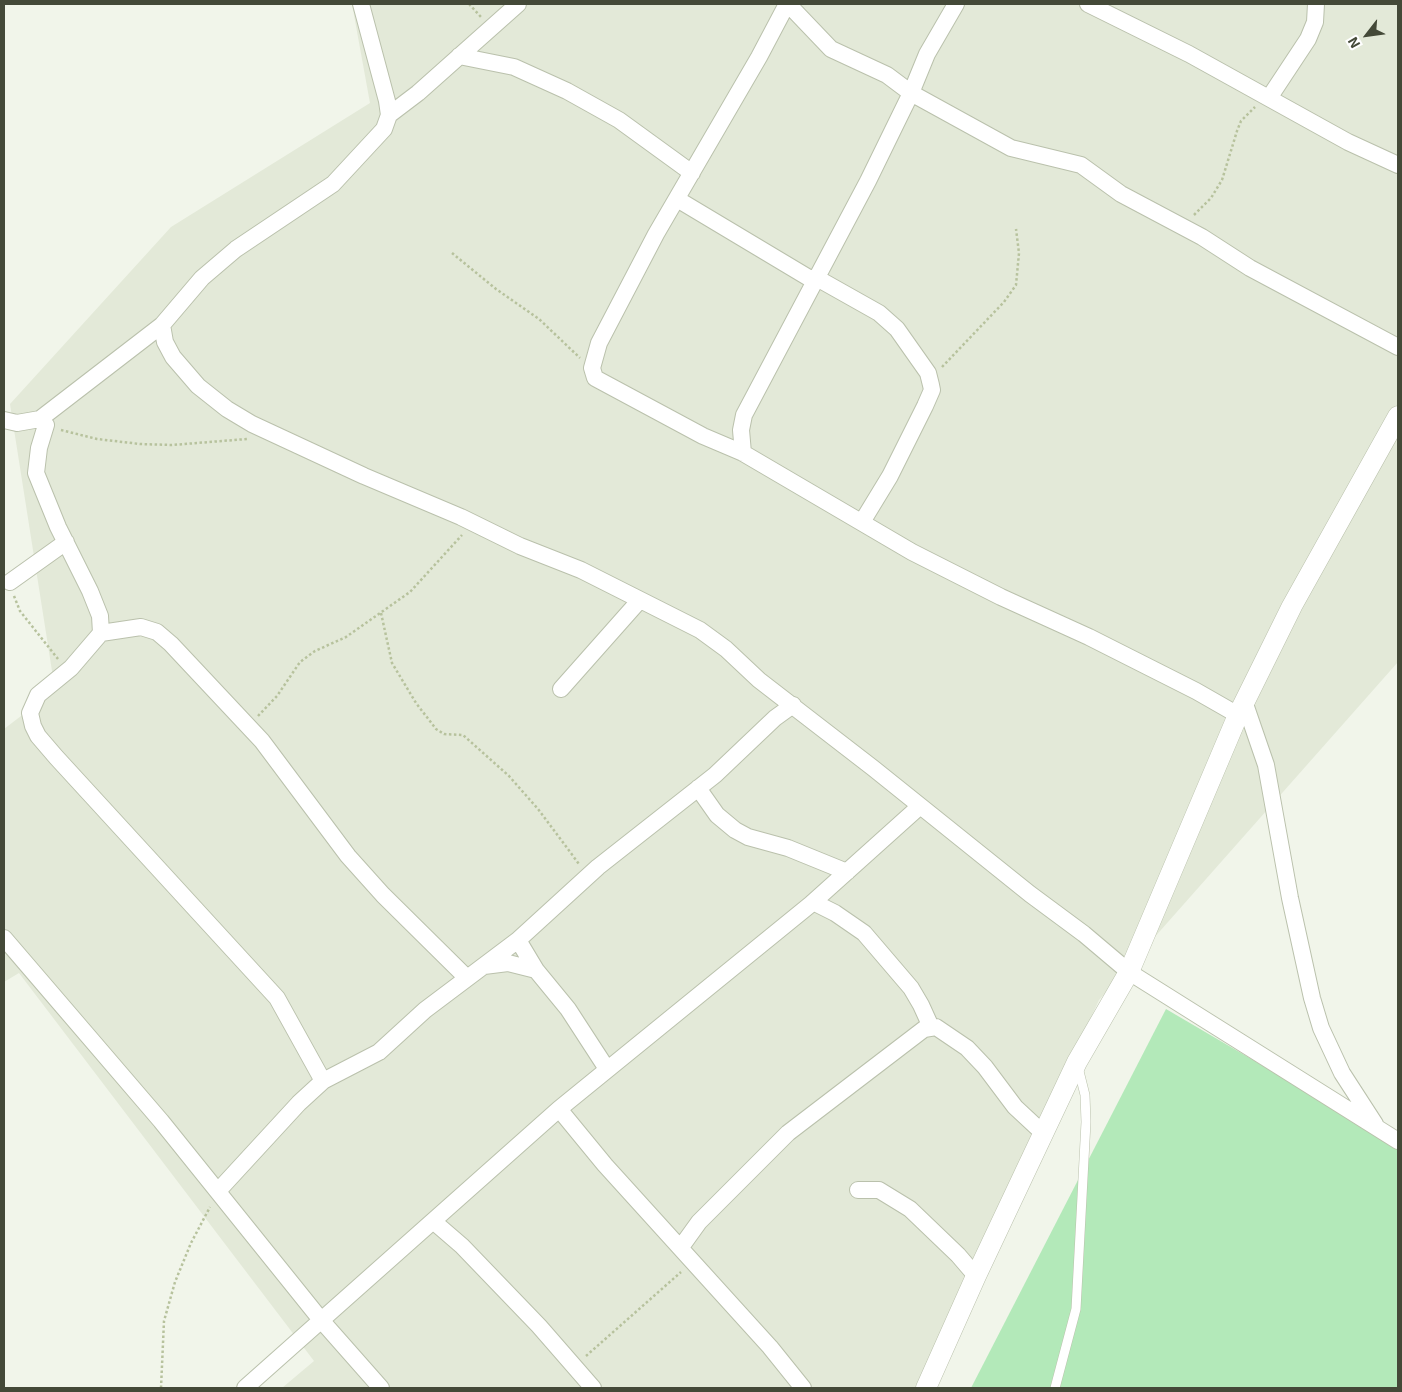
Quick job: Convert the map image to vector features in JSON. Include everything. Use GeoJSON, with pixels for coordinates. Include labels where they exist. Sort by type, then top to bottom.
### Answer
{"type":"FeatureCollection","features":[{"type":"Feature","properties":{"kind":"street"},"geometry":{"type":"LineString","coordinates":[[361,4],[380,70],[389,115]]}},
{"type":"Feature","properties":{"kind":"street"},"geometry":{"type":"LineString","coordinates":[[4,420],[17,423],[40,419],[162,325],[202,278],[236,250],[333,184],[372,144],[384,129],[389,115],[518,4]]}},
{"type":"Feature","properties":{"kind":"street"},"geometry":{"type":"LineString","coordinates":[[1378,1128],[1342,1073],[1320,1028],[1290,898],[1266,765],[1241,708],[1196,691],[1089,637],[1000,597],[912,552],[743,453],[702,436],[604,384],[595,378],[593,371],[594,357],[599,343],[677,199],[788,4],[831,49],[886,75],[911,93],[1011,148],[1081,165],[1121,194],[1181,226],[1250,268],[1398,348]]}},
{"type":"Feature","properties":{"kind":"street"},"geometry":{"type":"LineString","coordinates":[[743,453],[741,430],[744,415],[814,279],[868,181],[911,93],[927,54],[956,4]]}},
{"type":"Feature","properties":{"kind":"street"},"geometry":{"type":"LineString","coordinates":[[1088,4],[1189,54],[1348,142],[1398,165]]}},
{"type":"Feature","properties":{"kind":"street"},"geometry":{"type":"LineString","coordinates":[[1266,97],[1308,39],[1315,22],[1316,4]]}},
{"type":"Feature","properties":{"kind":"street"},"geometry":{"type":"LineString","coordinates":[[459,56],[514,67],[568,91],[619,120],[692,173]]}},
{"type":"Feature","properties":{"kind":"street"},"geometry":{"type":"LineString","coordinates":[[677,199],[814,279],[879,313],[897,329],[928,373],[932,390],[925,406],[890,476],[862,522]]}},
{"type":"Feature","properties":{"kind":"street"},"geometry":{"type":"LineString","coordinates":[[162,325],[165,342],[173,358],[198,386],[227,409],[364,476],[474,523],[520,546],[580,570],[700,630],[726,649],[759,680],[1130,972],[1398,1141]]}},
{"type":"Feature","properties":{"kind":"street"},"geometry":{"type":"LineString","coordinates":[[926,1388],[976,1276],[1077,1062],[1130,972],[1241,708],[1292,606],[1398,416]]}},
{"type":"Feature","properties":{"kind":"street"},"geometry":{"type":"LineString","coordinates":[[46,426],[39,448],[36,473],[100,616],[101,633]]}},
{"type":"Feature","properties":{"kind":"street"},"geometry":{"type":"LineString","coordinates":[[10,582],[66,542]]}},
{"type":"Feature","properties":{"kind":"street"},"geometry":{"type":"LineString","coordinates":[[561,689],[639,601]]}},
{"type":"Feature","properties":{"kind":"street"},"geometry":{"type":"LineString","coordinates":[[323,1081],[277,998],[38,736],[30,713],[38,695],[70,668],[101,633],[141,627],[158,632],[247,726],[296,784],[348,856],[383,895],[467,978]]}},
{"type":"Feature","properties":{"kind":"street"},"geometry":{"type":"LineString","coordinates":[[218,1190],[299,1103],[323,1081],[379,1052],[425,1010],[518,940],[588,875],[698,788],[775,718],[793,706]]}},
{"type":"Feature","properties":{"kind":"street"},"geometry":{"type":"LineString","coordinates":[[698,788],[717,815],[735,830],[748,837],[788,848],[847,872]]}},
{"type":"Feature","properties":{"kind":"street"},"geometry":{"type":"LineString","coordinates":[[245,1388],[559,1109],[814,902],[919,807]]}},
{"type":"Feature","properties":{"kind":"street"},"geometry":{"type":"LineString","coordinates":[[814,902],[835,913],[864,934],[910,988],[921,1005],[931,1027]]}},
{"type":"Feature","properties":{"kind":"street"},"geometry":{"type":"LineString","coordinates":[[4,938],[218,1190],[321,1320],[381,1388]]}},
{"type":"Feature","properties":{"kind":"street"},"geometry":{"type":"LineString","coordinates":[[518,940],[536,970],[568,1009],[607,1069]]}},
{"type":"Feature","properties":{"kind":"street"},"geometry":{"type":"LineString","coordinates":[[484,966],[508,963],[536,970]]}},
{"type":"Feature","properties":{"kind":"street"},"geometry":{"type":"LineString","coordinates":[[681,1247],[699,1222],[788,1133],[924,1029],[931,1027],[951,1036],[967,1048],[985,1067],[1016,1107],[1044,1134]]}},
{"type":"Feature","properties":{"kind":"street"},"geometry":{"type":"LineString","coordinates":[[559,1109],[605,1165],[770,1346],[803,1388]]}},
{"type":"Feature","properties":{"kind":"street"},"geometry":{"type":"LineString","coordinates":[[858,1190],[879,1190],[910,1209],[958,1255],[976,1276]]}},
{"type":"Feature","properties":{"kind":"street"},"geometry":{"type":"LineString","coordinates":[[433,1221],[469,1253],[539,1326],[593,1388]]}},
{"type":"Feature","properties":{"kind":"lane"},"geometry":{"type":"LineString","coordinates":[[1055,1388],[1076,1309],[1086,1122],[1085,1095],[1077,1062]]}},
{"type":"Feature","properties":{"kind":"path"},"geometry":{"type":"LineString","coordinates":[[1181,226],[1210,198],[1222,180],[1241,122],[1266,97]]}},
{"type":"Feature","properties":{"kind":"path"},"geometry":{"type":"LineString","coordinates":[[931,385],[949,358],[1004,302],[1016,285],[1019,253],[1016,229]]}},
{"type":"Feature","properties":{"kind":"path"},"geometry":{"type":"LineString","coordinates":[[452,252],[496,289],[539,319],[593,371]]}},
{"type":"Feature","properties":{"kind":"path"},"geometry":{"type":"LineString","coordinates":[[46,426],[97,439],[140,444],[172,445],[248,439],[273,433]]}},
{"type":"Feature","properties":{"kind":"path"},"geometry":{"type":"LineString","coordinates":[[247,726],[277,696],[300,662],[315,651],[346,637],[410,592],[474,523]]}},
{"type":"Feature","properties":{"kind":"path"},"geometry":{"type":"LineString","coordinates":[[10,582],[20,611],[54,652],[61,665],[61,675]]}},
{"type":"Feature","properties":{"kind":"path"},"geometry":{"type":"LineString","coordinates":[[381,613],[392,662],[416,703],[436,729],[444,734],[462,735],[509,776],[538,809],[588,875]]}},
{"type":"Feature","properties":{"kind":"path"},"geometry":{"type":"LineString","coordinates":[[161,1388],[164,1321],[175,1282],[190,1243],[218,1190]]}},
{"type":"Feature","properties":{"kind":"path"},"geometry":{"type":"LineString","coordinates":[[575,1368],[603,1338],[693,1261]]}},
{"type":"Feature","properties":{"kind":"shaded area"},"geometry":{"type":"Polygon","coordinates":[[[352,4],[1398,4],[1398,662],[1099,1000],[919,1388],[282,1388],[314,1361],[19,973],[4,982],[4,729],[55,690],[10,404],[171,227],[370,103],[352,4]]]}},
{"type":"Feature","properties":{"kind":"green space"},"geometry":{"type":"Polygon","coordinates":[[[1166,1009],[1398,1145],[1398,1388],[971,1388],[1166,1009]]]}}]}
